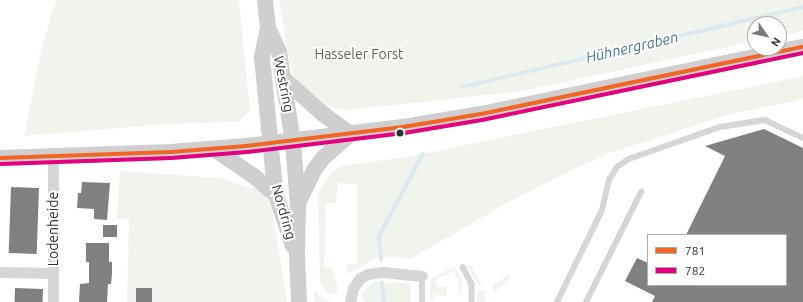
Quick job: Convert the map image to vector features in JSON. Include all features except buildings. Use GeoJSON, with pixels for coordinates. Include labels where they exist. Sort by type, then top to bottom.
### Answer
{"type":"FeatureCollection","features":[{"type":"Feature","properties":{"kind":"main road","name":"Westring"},"geometry":{"type":"LineString","coordinates":[[266,0],[268,28],[262,57],[270,144]]}},
{"type":"Feature","properties":{"kind":"main road","name":"Westring"},"geometry":{"type":"LineString","coordinates":[[268,28],[279,52],[285,80],[293,142]]}},
{"type":"Feature","properties":{"kind":"main road"},"geometry":{"type":"LineString","coordinates":[[0,158],[214,149],[293,142],[351,134],[481,114],[803,47]]}},
{"type":"Feature","properties":{"kind":"main road"},"geometry":{"type":"LineString","coordinates":[[285,80],[323,114],[351,134]]}},
{"type":"Feature","properties":{"kind":"main road"},"geometry":{"type":"LineString","coordinates":[[298,204],[314,170],[323,158],[351,134]]}},
{"type":"Feature","properties":{"kind":"main road","name":"Nordring"},"geometry":{"type":"LineString","coordinates":[[293,142],[298,204],[297,255],[299,302]]}},
{"type":"Feature","properties":{"kind":"main road","name":"Nordring"},"geometry":{"type":"LineString","coordinates":[[270,144],[276,196],[297,255]]}},
{"type":"Feature","properties":{"kind":"main road"},"geometry":{"type":"LineString","coordinates":[[214,149],[255,177],[276,196]]}},
{"type":"Feature","properties":{"kind":"street","name":"Lodenheide"},"geometry":{"type":"LineString","coordinates":[[53,156],[53,302]]}},
{"type":"Feature","properties":{"kind":"street"},"geometry":{"type":"LineString","coordinates":[[0,272],[53,273]]}},
{"type":"Feature","properties":{"kind":"street"},"geometry":{"type":"LineString","coordinates":[[350,302],[353,288],[360,278],[368,274],[383,272],[422,276]]}},
{"type":"Feature","properties":{"kind":"lane"},"geometry":{"type":"LineString","coordinates":[[557,302],[602,210],[609,180],[617,167],[629,159],[720,127],[765,120],[803,138]]}},
{"type":"Feature","properties":{"kind":"lane"},"geometry":{"type":"LineString","coordinates":[[586,302],[641,192]]}},
{"type":"Feature","properties":{"kind":"lane"},"geometry":{"type":"LineString","coordinates":[[463,267],[472,284],[472,302]]}},
{"type":"Feature","properties":{"kind":"lane"},"geometry":{"type":"LineString","coordinates":[[422,276],[422,302]]}},
{"type":"Feature","properties":{"kind":"green space"},"geometry":{"type":"Polygon","coordinates":[[[56,0],[239,0],[250,110],[239,122],[164,124],[24,136],[42,47],[56,0]]]}},
{"type":"Feature","properties":{"kind":"green space","name":"Hasseler Forst"},"geometry":{"type":"Polygon","coordinates":[[[279,0],[803,0],[803,31],[787,34],[787,16],[747,16],[747,43],[523,91],[346,110],[331,107],[303,89],[294,76],[288,55],[279,0]]]}},
{"type":"Feature","properties":{"kind":"green space"},"geometry":{"type":"Polygon","coordinates":[[[803,76],[803,99],[727,115],[610,153],[568,172],[511,201],[410,259],[399,257],[378,257],[348,274],[346,265],[357,263],[357,184],[338,183],[336,203],[326,203],[324,269],[331,267],[338,288],[337,292],[333,294],[327,292],[320,284],[318,196],[326,179],[337,168],[347,165],[407,157],[803,76]]]}},
{"type":"Feature","properties":{"kind":"green space"},"geometry":{"type":"Polygon","coordinates":[[[120,171],[220,178],[252,189],[257,184],[272,208],[287,302],[127,302],[129,219],[117,218],[120,171]]]}},
{"type":"Feature","properties":{"kind":"green space"},"geometry":{"type":"Polygon","coordinates":[[[470,265],[482,285],[479,286],[467,267],[470,265]]]}},
{"type":"Feature","properties":{"kind":"green space"},"geometry":{"type":"Polygon","coordinates":[[[454,266],[462,280],[461,295],[459,294],[459,282],[454,271],[436,279],[437,287],[447,287],[446,296],[434,295],[433,300],[430,300],[430,280],[454,266]]]}},
{"type":"Feature","properties":{"kind":"green space"},"geometry":{"type":"Polygon","coordinates":[[[510,274],[510,278],[494,292],[493,285],[510,274]]]}},
{"type":"Feature","properties":{"kind":"green space"},"geometry":{"type":"Polygon","coordinates":[[[375,282],[411,283],[411,302],[365,302],[364,299],[360,297],[363,291],[375,282]]]}},
{"type":"Feature","properties":{"kind":"green space"},"geometry":{"type":"Polygon","coordinates":[[[485,289],[485,302],[477,302],[477,292],[485,289]]]}},
{"type":"Feature","properties":{"kind":"green space"},"geometry":{"type":"Polygon","coordinates":[[[314,290],[323,299],[332,302],[315,302],[314,290]]]}},
{"type":"Feature","properties":{"kind":"waterway","name":"Hühnergraben"},"geometry":{"type":"LineString","coordinates":[[462,87],[803,7]]}},
{"type":"Feature","properties":{"kind":"waterway","name":"Hühnergraben"},"geometry":{"type":"LineString","coordinates":[[381,260],[379,236],[423,154]]}},
{"type":"Feature","properties":{"kind":"waterway","name":"Hühnergraben"},"geometry":{"type":"LineString","coordinates":[[382,283],[384,302]]}},
{"type":"Feature","properties":{"kind":"transit line","name":"781"},"geometry":{"type":"LineString","coordinates":[[0,158],[171,152],[246,146],[403,127],[481,114],[803,47]]}},
{"type":"Feature","properties":{"kind":"transit line","name":"782"},"geometry":{"type":"LineString","coordinates":[[0,164],[171,158],[247,152],[404,133],[482,120],[803,53]]}}]}
